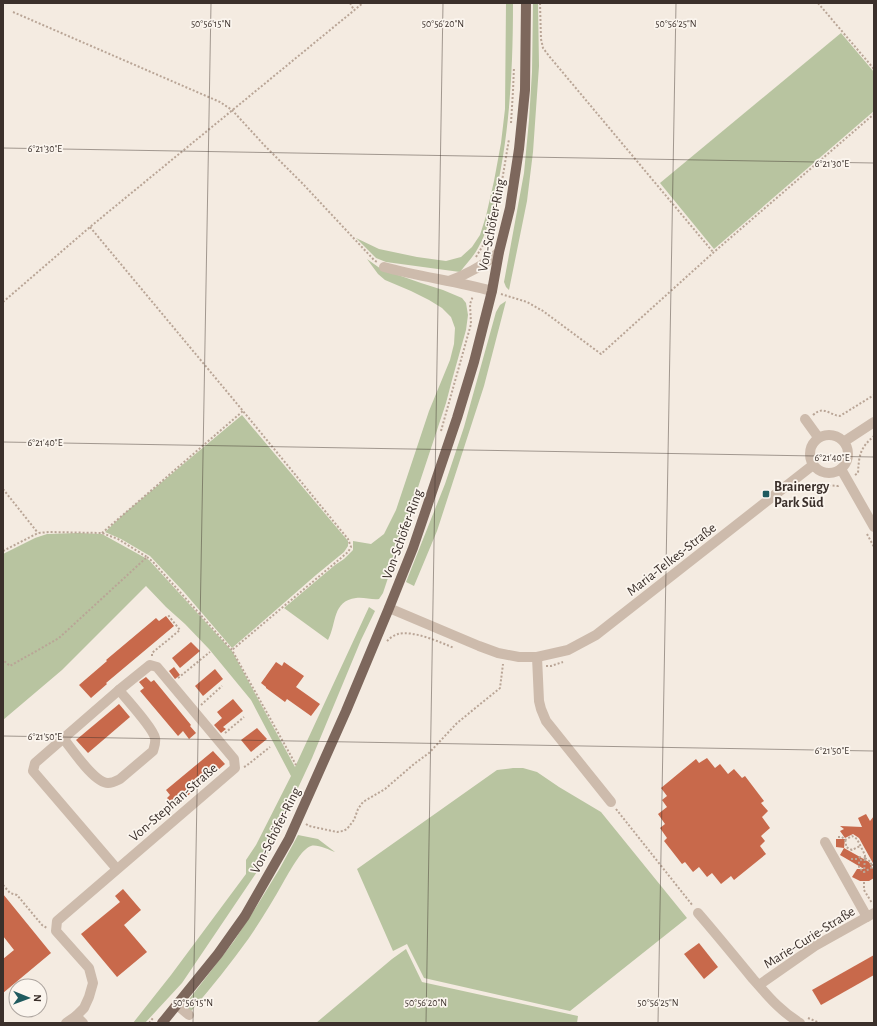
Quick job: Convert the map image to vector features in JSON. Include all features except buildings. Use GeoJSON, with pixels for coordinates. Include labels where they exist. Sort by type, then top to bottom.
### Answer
{"type":"FeatureCollection","features":[{"type":"Feature","properties":{"kind":"main road","name":"Von-Schöfer-Ring"},"geometry":{"type":"LineString","coordinates":[[158,1020],[177,1005],[218,954],[245,916],[289,839],[346,711],[413,548],[457,418],[474,362],[492,291],[499,252],[510,208],[519,149],[525,90],[526,3]]}},
{"type":"Feature","properties":{"kind":"street"},"geometry":{"type":"LineString","coordinates":[[449,281],[466,275],[499,252]]}},
{"type":"Feature","properties":{"kind":"street"},"geometry":{"type":"LineString","coordinates":[[384,267],[492,291]]}},
{"type":"Feature","properties":{"kind":"street"},"geometry":{"type":"LineString","coordinates":[[806,419],[818,437]]}},
{"type":"Feature","properties":{"kind":"street"},"geometry":{"type":"LineString","coordinates":[[845,441],[874,422]]}},
{"type":"Feature","properties":{"kind":"street"},"geometry":{"type":"LineString","coordinates":[[830,434],[841,437],[845,441],[849,453],[846,465],[836,472],[830,473],[818,470],[810,458],[810,450],[818,437],[830,434]]}},
{"type":"Feature","properties":{"kind":"street","name":"Maria-Telkes-Straße"},"geometry":{"type":"LineString","coordinates":[[389,608],[498,653],[537,662],[568,650],[596,635],[814,465]]}},
{"type":"Feature","properties":{"kind":"street"},"geometry":{"type":"LineString","coordinates":[[841,469],[874,527]]}},
{"type":"Feature","properties":{"kind":"street"},"geometry":{"type":"LineString","coordinates":[[537,662],[539,701],[546,721],[611,802]]}},
{"type":"Feature","properties":{"kind":"street"},"geometry":{"type":"LineString","coordinates":[[117,869],[33,771],[35,763],[150,665]]}},
{"type":"Feature","properties":{"kind":"street","name":"Von-Stephan-Straße"},"geometry":{"type":"LineString","coordinates":[[56,931],[57,921],[235,768],[234,759],[218,739],[157,667],[150,665]]}},
{"type":"Feature","properties":{"kind":"street"},"geometry":{"type":"LineString","coordinates":[[63,738],[89,771],[98,778],[107,783],[120,779],[152,751],[155,744],[155,738],[152,730],[119,690]]}},
{"type":"Feature","properties":{"kind":"street"},"geometry":{"type":"LineString","coordinates":[[825,842],[870,915]]}},
{"type":"Feature","properties":{"kind":"street","name":"Marie-Curie-Straße"},"geometry":{"type":"LineString","coordinates":[[698,913],[774,1003],[800,1023]]}},
{"type":"Feature","properties":{"kind":"street","name":"Marie-Curie-Straße"},"geometry":{"type":"LineString","coordinates":[[759,985],[815,946],[870,915]]}},
{"type":"Feature","properties":{"kind":"street"},"geometry":{"type":"LineString","coordinates":[[56,931],[89,968],[92,983],[89,997],[79,1019],[66,1023]]}},
{"type":"Feature","properties":{"kind":"street"},"geometry":{"type":"LineString","coordinates":[[177,1005],[189,1015]]}},
{"type":"Feature","properties":{"kind":"path"},"geometry":{"type":"LineString","coordinates":[[350,3],[354,10]]}},
{"type":"Feature","properties":{"kind":"path"},"geometry":{"type":"LineString","coordinates":[[3,302],[90,227],[363,3]]}},
{"type":"Feature","properties":{"kind":"path"},"geometry":{"type":"LineString","coordinates":[[540,3],[541,39],[549,56],[714,252]]}},
{"type":"Feature","properties":{"kind":"path"},"geometry":{"type":"LineString","coordinates":[[818,3],[874,69]]}},
{"type":"Feature","properties":{"kind":"path"},"geometry":{"type":"LineString","coordinates":[[13,12],[220,102],[232,110],[374,260],[384,267]]}},
{"type":"Feature","properties":{"kind":"path"},"geometry":{"type":"LineString","coordinates":[[510,130],[514,64]]}},
{"type":"Feature","properties":{"kind":"path"},"geometry":{"type":"LineString","coordinates":[[492,291],[527,302],[543,311],[601,354],[714,252],[874,114]]}},
{"type":"Feature","properties":{"kind":"path"},"geometry":{"type":"LineString","coordinates":[[476,269],[472,263],[485,242],[502,181],[509,138]]}},
{"type":"Feature","properties":{"kind":"path"},"geometry":{"type":"LineString","coordinates":[[90,227],[348,539],[351,547],[348,552],[232,650]]}},
{"type":"Feature","properties":{"kind":"path"},"geometry":{"type":"LineString","coordinates":[[440,435],[470,324],[470,304],[476,287]]}},
{"type":"Feature","properties":{"kind":"path"},"geometry":{"type":"LineString","coordinates":[[806,419],[822,410],[836,416],[840,416],[874,395]]}},
{"type":"Feature","properties":{"kind":"path"},"geometry":{"type":"LineString","coordinates":[[102,533],[243,411]]}},
{"type":"Feature","properties":{"kind":"path"},"geometry":{"type":"LineString","coordinates":[[798,490],[816,483],[838,486],[858,473],[859,455],[862,449],[874,436]]}},
{"type":"Feature","properties":{"kind":"path"},"geometry":{"type":"LineString","coordinates":[[3,489],[38,533]]}},
{"type":"Feature","properties":{"kind":"path"},"geometry":{"type":"LineString","coordinates":[[3,551],[38,533],[102,533],[118,539],[147,557],[232,650],[296,765]]}},
{"type":"Feature","properties":{"kind":"path"},"geometry":{"type":"LineString","coordinates":[[3,660],[10,666],[59,638],[147,557]]}},
{"type":"Feature","properties":{"kind":"path"},"geometry":{"type":"LineString","coordinates":[[150,665],[152,653],[180,630],[168,615]]}},
{"type":"Feature","properties":{"kind":"path"},"geometry":{"type":"LineString","coordinates":[[376,639],[384,642],[398,634],[412,634],[435,640],[455,648]]}},
{"type":"Feature","properties":{"kind":"path"},"geometry":{"type":"LineString","coordinates":[[171,684],[210,652]]}},
{"type":"Feature","properties":{"kind":"path"},"geometry":{"type":"LineString","coordinates":[[537,662],[551,666],[565,662]]}},
{"type":"Feature","properties":{"kind":"path"},"geometry":{"type":"LineString","coordinates":[[299,819],[309,826],[331,831],[337,832],[347,829],[354,820],[358,809],[363,802],[385,789],[429,753],[457,723],[500,688],[503,664],[508,665]]}},
{"type":"Feature","properties":{"kind":"path"},"geometry":{"type":"LineString","coordinates":[[194,711],[222,686]]}},
{"type":"Feature","properties":{"kind":"path"},"geometry":{"type":"LineString","coordinates":[[218,739],[244,717]]}},
{"type":"Feature","properties":{"kind":"path"},"geometry":{"type":"LineString","coordinates":[[235,768],[246,766],[270,747]]}},
{"type":"Feature","properties":{"kind":"path"},"geometry":{"type":"LineString","coordinates":[[611,802],[698,913]]}},
{"type":"Feature","properties":{"kind":"path"},"geometry":{"type":"LineString","coordinates":[[845,840],[852,836],[857,839],[865,855],[864,873]]}},
{"type":"Feature","properties":{"kind":"path"},"geometry":{"type":"LineString","coordinates":[[838,837],[842,837],[846,842],[846,847],[852,850],[860,846]]}},
{"type":"Feature","properties":{"kind":"path"},"geometry":{"type":"LineString","coordinates":[[851,859],[857,859],[860,857],[861,859],[865,858],[874,865],[874,870]]}},
{"type":"Feature","properties":{"kind":"path"},"geometry":{"type":"LineString","coordinates":[[861,859],[859,861],[859,868],[864,873]]}},
{"type":"Feature","properties":{"kind":"path"},"geometry":{"type":"LineString","coordinates":[[864,873],[871,868],[872,863]]}},
{"type":"Feature","properties":{"kind":"path"},"geometry":{"type":"LineString","coordinates":[[864,882],[864,890],[874,906]]}},
{"type":"Feature","properties":{"kind":"path"},"geometry":{"type":"LineString","coordinates":[[3,885],[10,893],[17,894],[42,925],[56,931]]}},
{"type":"Feature","properties":{"kind":"path"},"geometry":{"type":"LineString","coordinates":[[149,1023],[158,1020]]}},
{"type":"Feature","properties":{"kind":"green space"},"geometry":{"type":"Polygon","coordinates":[[[506,3],[513,3],[508,122],[496,193],[489,221],[481,241],[474,254],[460,272],[386,262],[376,258],[356,238],[379,249],[446,261],[461,257],[472,247],[480,235],[494,181],[505,109],[506,3]]]}},
{"type":"Feature","properties":{"kind":"green space"},"geometry":{"type":"Polygon","coordinates":[[[533,3],[538,3],[539,66],[533,152],[527,201],[509,290],[504,282],[524,173],[529,120],[532,72],[533,3]]]}},
{"type":"Feature","properties":{"kind":"green space"},"geometry":{"type":"Polygon","coordinates":[[[841,33],[874,72],[874,111],[714,249],[660,183],[841,33]]]}},
{"type":"Feature","properties":{"kind":"green space"},"geometry":{"type":"Polygon","coordinates":[[[367,259],[381,269],[462,298],[466,303],[468,315],[466,330],[446,403],[383,593],[379,599],[356,598],[343,603],[336,614],[328,640],[284,608],[344,559],[353,550],[353,541],[371,544],[384,534],[396,510],[429,411],[450,360],[454,344],[455,328],[451,317],[442,308],[411,291],[385,280],[378,274],[367,259]]]}},
{"type":"Feature","properties":{"kind":"green space"},"geometry":{"type":"Polygon","coordinates":[[[506,301],[484,386],[437,531],[414,586],[406,582],[445,484],[464,427],[496,312],[500,305],[506,301]]]}},
{"type":"Feature","properties":{"kind":"green space"},"geometry":{"type":"Polygon","coordinates":[[[242,415],[348,541],[348,546],[344,552],[232,648],[184,592],[150,556],[121,539],[105,532],[126,512],[242,415]]]}},
{"type":"Feature","properties":{"kind":"green space"},"geometry":{"type":"Polygon","coordinates":[[[47,534],[102,534],[149,560],[232,651],[295,767],[369,607],[375,611],[361,640],[312,758],[263,863],[182,983],[145,1023],[133,1023],[171,975],[246,874],[246,860],[256,845],[291,776],[251,700],[209,649],[146,586],[62,670],[3,720],[3,554],[35,538],[47,534]]]}},
{"type":"Feature","properties":{"kind":"green space"},"geometry":{"type":"Polygon","coordinates":[[[523,768],[537,772],[601,812],[687,918],[570,1011],[424,978],[407,944],[393,951],[357,869],[497,770],[523,768]]]}},
{"type":"Feature","properties":{"kind":"green space"},"geometry":{"type":"Polygon","coordinates":[[[298,835],[318,839],[335,852],[320,846],[311,846],[299,856],[249,938],[190,1013],[186,1006],[187,1002],[234,941],[280,868],[298,835]]]}},
{"type":"Feature","properties":{"kind":"green space"},"geometry":{"type":"Polygon","coordinates":[[[406,949],[422,982],[578,1016],[577,1023],[316,1023],[406,949]]]}},
{"type":"Feature","properties":{"kind":"place","name":"Brainergy Park Süd"},"geometry":{"type":"Point","coordinates":[766,494]}}]}
